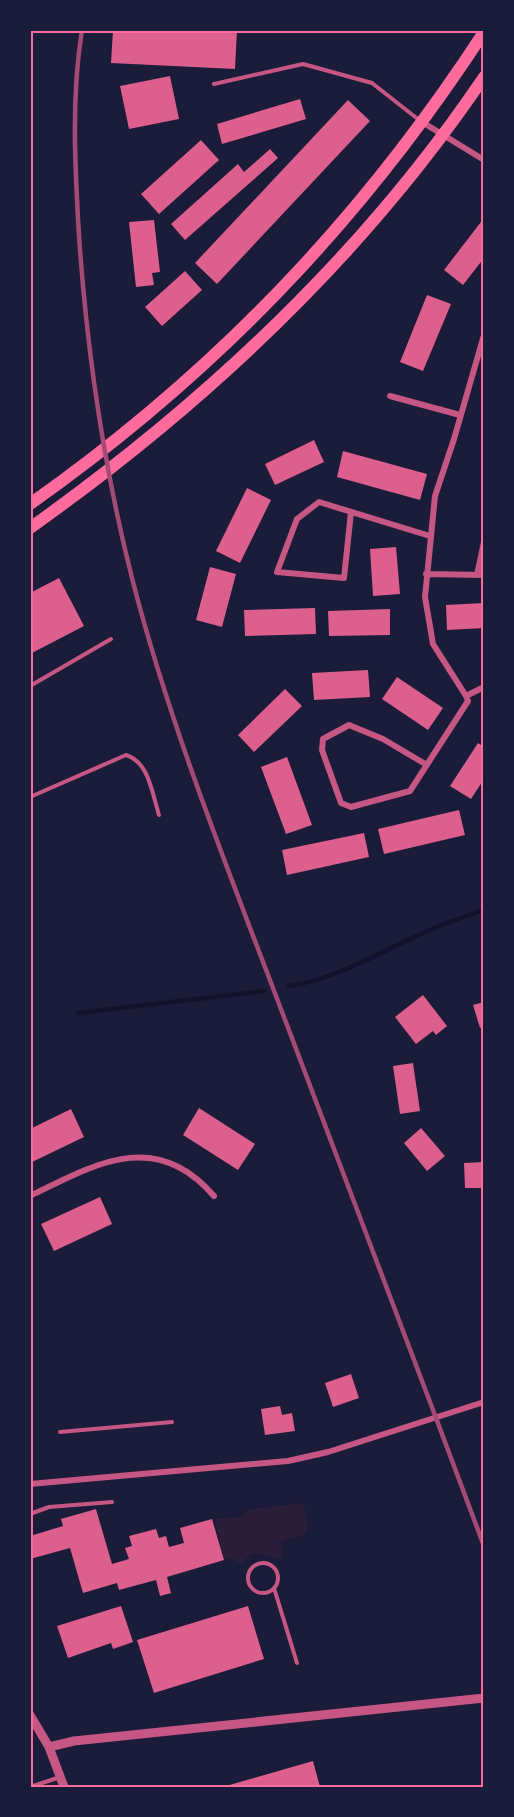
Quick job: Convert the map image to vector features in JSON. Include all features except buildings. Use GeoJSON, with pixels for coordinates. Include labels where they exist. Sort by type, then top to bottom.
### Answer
{"type":"FeatureCollection","features":[{"type":"Feature","properties":{"kind":"main road"},"geometry":{"type":"LineString","coordinates":[[30,504],[63,481],[206,366],[281,291],[355,206],[422,122],[484,32]]}},
{"type":"Feature","properties":{"kind":"main road"},"geometry":{"type":"LineString","coordinates":[[30,528],[148,439],[216,381],[297,305],[374,222],[443,136],[484,77]]}},
{"type":"Feature","properties":{"kind":"street"},"geometry":{"type":"LineString","coordinates":[[422,122],[484,160]]}},
{"type":"Feature","properties":{"kind":"street"},"geometry":{"type":"LineString","coordinates":[[427,765],[383,739],[349,725],[322,739],[322,750],[341,803],[351,807],[410,791],[427,765],[468,701],[433,644],[425,597],[426,574],[435,496],[484,335]]}},
{"type":"Feature","properties":{"kind":"street"},"geometry":{"type":"LineString","coordinates":[[390,396],[460,415]]}},
{"type":"Feature","properties":{"kind":"street"},"geometry":{"type":"LineString","coordinates":[[351,512],[344,578],[277,572],[297,519],[319,502],[430,536]]}},
{"type":"Feature","properties":{"kind":"street"},"geometry":{"type":"LineString","coordinates":[[426,574],[480,575],[484,542]]}},
{"type":"Feature","properties":{"kind":"street"},"geometry":{"type":"LineString","coordinates":[[466,696],[484,687]]}},
{"type":"Feature","properties":{"kind":"street"},"geometry":{"type":"LineString","coordinates":[[30,1196],[93,1166],[133,1155],[172,1164],[196,1178],[214,1196]]}},
{"type":"Feature","properties":{"kind":"street"},"geometry":{"type":"LineString","coordinates":[[30,1485],[288,1461],[328,1452],[484,1402]]}},
{"type":"Feature","properties":{"kind":"street"},"geometry":{"type":"LineString","coordinates":[[50,1748],[74,1741],[484,1698]]}},
{"type":"Feature","properties":{"kind":"street"},"geometry":{"type":"LineString","coordinates":[[30,1715],[50,1748],[64,1787]]}},
{"type":"Feature","properties":{"kind":"lane"},"geometry":{"type":"LineString","coordinates":[[214,84],[303,64],[372,83],[422,122]]}},
{"type":"Feature","properties":{"kind":"lane"},"geometry":{"type":"LineString","coordinates":[[30,686],[111,639]]}},
{"type":"Feature","properties":{"kind":"lane"},"geometry":{"type":"LineString","coordinates":[[30,797],[126,755],[136,758],[144,769],[159,815]]}},
{"type":"Feature","properties":{"kind":"lane"},"geometry":{"type":"LineString","coordinates":[[60,1432],[172,1422]]}},
{"type":"Feature","properties":{"kind":"lane"},"geometry":{"type":"LineString","coordinates":[[30,1514],[49,1507],[112,1502]]}},
{"type":"Feature","properties":{"kind":"lane"},"geometry":{"type":"LineString","coordinates":[[274,1588],[266,1592],[252,1587],[249,1578],[255,1566],[268,1564],[275,1569],[278,1579],[274,1588],[297,1663]]}},
{"type":"Feature","properties":{"kind":"lane"},"geometry":{"type":"LineString","coordinates":[[30,1786],[60,1777]]}},
{"type":"Feature","properties":{"kind":"shaded area"},"geometry":{"type":"Polygon","coordinates":[[[304,1503],[308,1528],[304,1535],[281,1541],[283,1559],[257,1553],[252,1554],[242,1564],[231,1558],[224,1560],[215,1519],[243,1516],[249,1509],[304,1503]]]}},
{"type":"Feature","properties":{"kind":"waterway"},"geometry":{"type":"LineString","coordinates":[[289,986],[341,971],[431,929],[484,909]]}},
{"type":"Feature","properties":{"kind":"waterway"},"geometry":{"type":"LineString","coordinates":[[78,1013],[264,991]]}},
{"type":"Feature","properties":{"kind":"railway"},"geometry":{"type":"LineString","coordinates":[[82,30],[76,81],[75,133],[82,280],[105,453],[133,582],[184,750],[224,860],[484,1546]]}}]}
